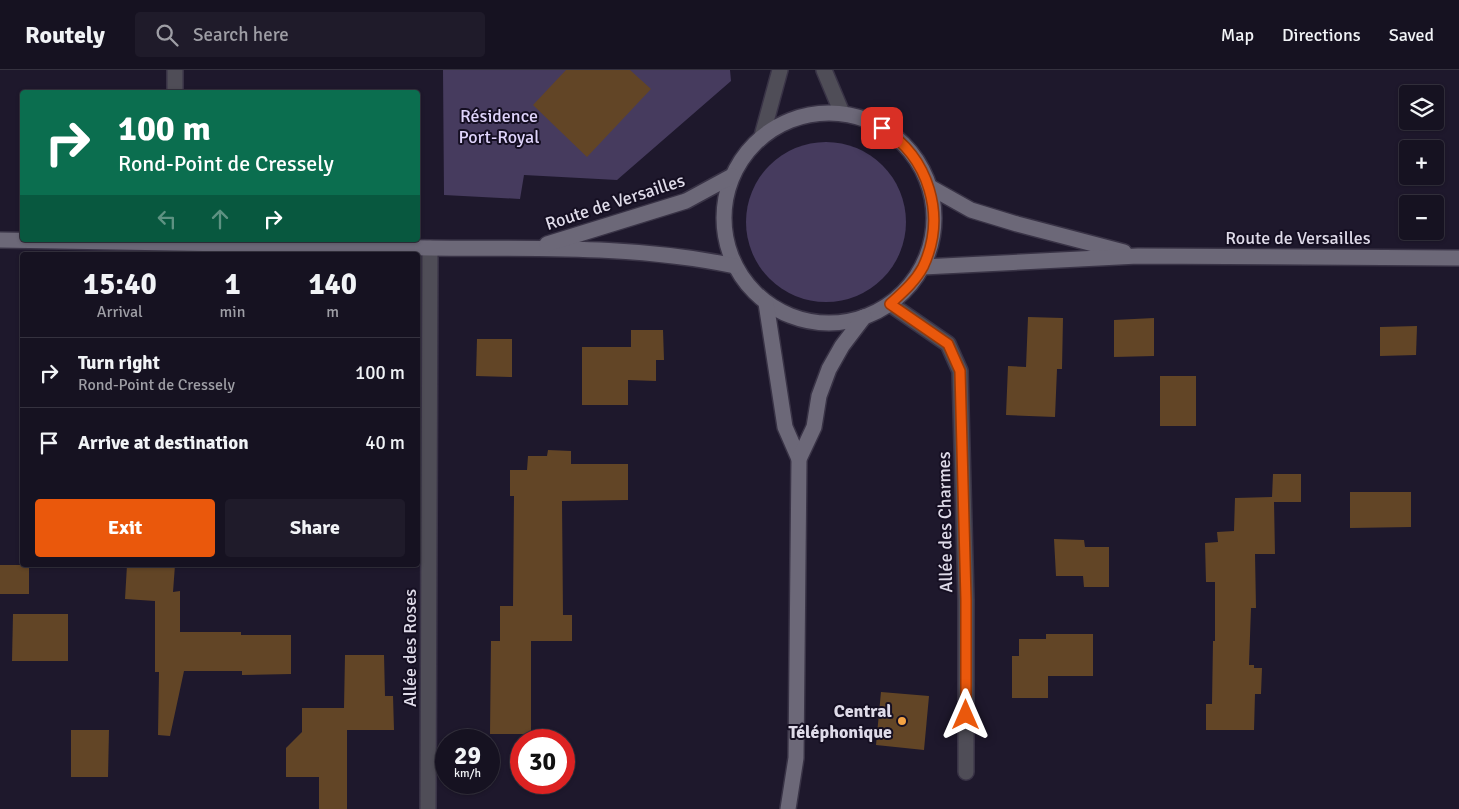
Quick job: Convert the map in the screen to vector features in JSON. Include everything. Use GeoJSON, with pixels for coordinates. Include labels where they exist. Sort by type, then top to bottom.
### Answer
{"type":"FeatureCollection","features":[{"type":"Feature","properties":{"kind":"main road"},"geometry":{"type":"LineString","coordinates":[[842,113],[868,120],[896,137],[918,161],[930,187],[934,230],[923,266],[908,288],[890,304],[864,317],[837,323],[798,319],[766,303],[745,282],[735,266],[725,234],[724,204],[732,176],[744,155],[762,136],[783,123],[842,113]]}},
{"type":"Feature","properties":{"kind":"main road","name":"Route de Versailles"},"geometry":{"type":"LineString","coordinates":[[536,248],[686,202],[732,176]]}},
{"type":"Feature","properties":{"kind":"main road","name":"Route de Versailles"},"geometry":{"type":"LineString","coordinates":[[930,187],[971,210],[1138,256]]}},
{"type":"Feature","properties":{"kind":"main road","name":"Route de Versailles"},"geometry":{"type":"LineString","coordinates":[[0,240],[20,240]]}},
{"type":"Feature","properties":{"kind":"main road","name":"Route de Versailles"},"geometry":{"type":"LineString","coordinates":[[175,242],[430,248],[536,248],[691,257],[735,266]]}},
{"type":"Feature","properties":{"kind":"main road","name":"Route de Versailles"},"geometry":{"type":"LineString","coordinates":[[923,266],[1138,256],[1459,258]]}},
{"type":"Feature","properties":{"kind":"main road"},"geometry":{"type":"LineString","coordinates":[[766,303],[785,427],[799,460],[796,758],[788,809]]}},
{"type":"Feature","properties":{"kind":"main road"},"geometry":{"type":"LineString","coordinates":[[799,460],[814,427],[819,396],[829,369],[842,346],[864,317]]}},
{"type":"Feature","properties":{"kind":"street"},"geometry":{"type":"LineString","coordinates":[[175,70],[175,90]]}},
{"type":"Feature","properties":{"kind":"street"},"geometry":{"type":"LineString","coordinates":[[762,136],[780,70]]}},
{"type":"Feature","properties":{"kind":"street"},"geometry":{"type":"LineString","coordinates":[[824,70],[842,113]]}},
{"type":"Feature","properties":{"kind":"street","name":"Allée des Roses"},"geometry":{"type":"LineString","coordinates":[[428,809],[430,248]]}},
{"type":"Feature","properties":{"kind":"street","name":"Allée des Charmes"},"geometry":{"type":"LineString","coordinates":[[890,304],[948,344],[960,371],[966,600],[966,772]]}},
{"type":"Feature","properties":{"kind":"green space","name":"Résidence Port-Royal"},"geometry":{"type":"Polygon","coordinates":[[[443,70],[730,70],[731,81],[617,180],[524,175],[520,199],[444,195],[443,70]]]}},
{"type":"Feature","properties":{"kind":"green space"},"geometry":{"type":"Polygon","coordinates":[[[834,142],[864,151],[883,165],[893,177],[900,191],[905,206],[905,238],[900,253],[893,267],[883,279],[871,289],[849,299],[834,302],[818,302],[803,299],[781,289],[759,267],[747,238],[746,214],[749,199],[759,177],[781,155],[810,143],[834,142]]]}},
{"type":"Feature","properties":{"kind":"building"},"geometry":{"type":"Polygon","coordinates":[[[566,70],[630,70],[651,89],[587,157],[533,105],[566,70]]]}},
{"type":"Feature","properties":{"kind":"building"},"geometry":{"type":"Polygon","coordinates":[[[1028,317],[1063,318],[1062,369],[1057,369],[1055,417],[1006,415],[1008,366],[1026,367],[1028,317]]]}},
{"type":"Feature","properties":{"kind":"building"},"geometry":{"type":"Polygon","coordinates":[[[1154,318],[1154,356],[1114,357],[1114,320],[1154,318]]]}},
{"type":"Feature","properties":{"kind":"building"},"geometry":{"type":"Polygon","coordinates":[[[1417,326],[1416,355],[1380,356],[1380,327],[1417,326]]]}},
{"type":"Feature","properties":{"kind":"building"},"geometry":{"type":"Polygon","coordinates":[[[631,330],[663,330],[664,360],[656,360],[656,381],[628,380],[628,405],[582,405],[582,347],[631,347],[631,330]]]}},
{"type":"Feature","properties":{"kind":"building"},"geometry":{"type":"Polygon","coordinates":[[[477,339],[512,339],[512,377],[476,376],[477,339]]]}},
{"type":"Feature","properties":{"kind":"building"},"geometry":{"type":"Polygon","coordinates":[[[1160,376],[1196,376],[1196,426],[1160,426],[1160,376]]]}},
{"type":"Feature","properties":{"kind":"building"},"geometry":{"type":"Polygon","coordinates":[[[548,450],[571,451],[571,464],[628,464],[628,500],[562,501],[563,615],[572,615],[572,641],[531,641],[531,729],[510,729],[510,734],[500,734],[500,729],[490,729],[491,641],[500,641],[500,606],[513,606],[514,496],[510,496],[510,470],[527,470],[528,456],[547,456],[548,450]]]}},
{"type":"Feature","properties":{"kind":"building"},"geometry":{"type":"Polygon","coordinates":[[[1273,474],[1301,474],[1301,502],[1274,502],[1275,554],[1255,554],[1256,608],[1251,608],[1249,665],[1254,665],[1254,668],[1262,668],[1261,694],[1255,694],[1254,730],[1206,730],[1206,704],[1212,704],[1215,582],[1206,582],[1205,543],[1218,542],[1217,532],[1234,531],[1235,498],[1272,497],[1273,474]]]}},
{"type":"Feature","properties":{"kind":"building"},"geometry":{"type":"Polygon","coordinates":[[[1350,492],[1411,492],[1411,527],[1350,528],[1350,492]]]}},
{"type":"Feature","properties":{"kind":"building"},"geometry":{"type":"Polygon","coordinates":[[[1054,539],[1084,540],[1085,547],[1109,547],[1109,587],[1084,587],[1083,576],[1056,576],[1054,539]]]}},
{"type":"Feature","properties":{"kind":"building"},"geometry":{"type":"Polygon","coordinates":[[[0,565],[29,567],[29,594],[0,594],[0,565]]]}},
{"type":"Feature","properties":{"kind":"building"},"geometry":{"type":"Polygon","coordinates":[[[127,567],[175,567],[173,592],[180,591],[180,632],[241,632],[241,635],[291,635],[291,674],[242,675],[242,671],[184,671],[170,736],[158,735],[159,672],[155,672],[155,601],[125,599],[127,567]]]}},
{"type":"Feature","properties":{"kind":"building"},"geometry":{"type":"Polygon","coordinates":[[[13,614],[68,614],[68,661],[12,661],[13,614]]]}},
{"type":"Feature","properties":{"kind":"building"},"geometry":{"type":"Polygon","coordinates":[[[1046,634],[1093,634],[1093,676],[1048,676],[1048,698],[1012,698],[1012,656],[1019,656],[1019,639],[1046,639],[1046,634]]]}},
{"type":"Feature","properties":{"kind":"building"},"geometry":{"type":"Polygon","coordinates":[[[345,655],[384,655],[385,696],[393,696],[394,730],[347,730],[347,809],[319,809],[319,777],[286,777],[286,748],[302,732],[302,708],[344,708],[345,655]]]}},
{"type":"Feature","properties":{"kind":"building","name":"Central Téléphonique"},"geometry":{"type":"Polygon","coordinates":[[[881,692],[929,696],[924,750],[876,745],[881,692]]]}},
{"type":"Feature","properties":{"kind":"building"},"geometry":{"type":"Polygon","coordinates":[[[71,730],[109,730],[108,777],[71,777],[71,730]]]}},
{"type":"Feature","properties":{"kind":"place","name":"Central Téléphonique"},"geometry":{"type":"Point","coordinates":[902,721]}},
{"type":"Feature","properties":{"kind":"route"},"geometry":{"type":"LineString","coordinates":[[882,128],[896,137],[918,161],[930,187],[933,204],[934,230],[923,266],[908,288],[890,304],[948,344],[960,371],[966,600],[966,715]]}}]}
